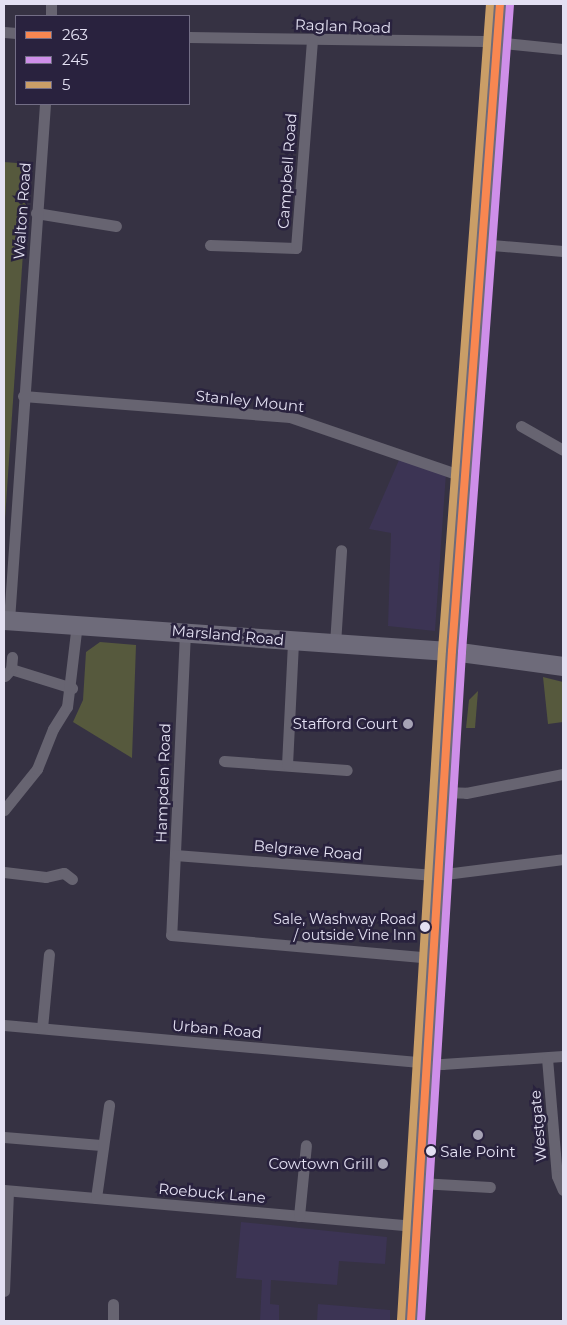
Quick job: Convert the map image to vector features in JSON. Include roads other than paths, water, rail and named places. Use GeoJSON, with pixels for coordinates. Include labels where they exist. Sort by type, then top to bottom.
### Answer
{"type":"FeatureCollection","features":[{"type":"Feature","properties":{"kind":"highway"},"geometry":{"type":"LineString","coordinates":[[411,1321],[452,651],[480,244],[500,4]]}},
{"type":"Feature","properties":{"kind":"main road","name":"Marsland Road"},"geometry":{"type":"LineString","coordinates":[[6,620],[77,623],[294,641],[452,651],[563,666]]}},
{"type":"Feature","properties":{"kind":"street","name":"Raglan Road"},"geometry":{"type":"LineString","coordinates":[[190,37],[497,43],[563,49]]}},
{"type":"Feature","properties":{"kind":"street","name":"Campbell Road"},"geometry":{"type":"LineString","coordinates":[[210,246],[296,248],[312,40]]}},
{"type":"Feature","properties":{"kind":"street","name":"Walton Road"},"geometry":{"type":"LineString","coordinates":[[6,620],[45,105]]}},
{"type":"Feature","properties":{"kind":"street"},"geometry":{"type":"LineString","coordinates":[[36,212],[116,226]]}},
{"type":"Feature","properties":{"kind":"street"},"geometry":{"type":"LineString","coordinates":[[480,244],[563,251]]}},
{"type":"Feature","properties":{"kind":"street","name":"Stanley Mount"},"geometry":{"type":"LineString","coordinates":[[23,396],[296,418],[465,477]]}},
{"type":"Feature","properties":{"kind":"street"},"geometry":{"type":"LineString","coordinates":[[521,426],[562,447]]}},
{"type":"Feature","properties":{"kind":"street"},"geometry":{"type":"LineString","coordinates":[[335,644],[341,550]]}},
{"type":"Feature","properties":{"kind":"street"},"geometry":{"type":"LineString","coordinates":[[4,810],[37,769],[72,688],[77,623]]}},
{"type":"Feature","properties":{"kind":"street","name":"Hampden Road"},"geometry":{"type":"LineString","coordinates":[[185,632],[171,935],[433,958]]}},
{"type":"Feature","properties":{"kind":"street"},"geometry":{"type":"LineString","coordinates":[[287,765],[294,641]]}},
{"type":"Feature","properties":{"kind":"street"},"geometry":{"type":"LineString","coordinates":[[12,657],[8,673],[72,688]]}},
{"type":"Feature","properties":{"kind":"street"},"geometry":{"type":"LineString","coordinates":[[224,761],[347,770]]}},
{"type":"Feature","properties":{"kind":"street"},"geometry":{"type":"LineString","coordinates":[[443,792],[466,793],[563,774]]}},
{"type":"Feature","properties":{"kind":"street","name":"Belgrave Road"},"geometry":{"type":"LineString","coordinates":[[175,855],[437,875],[563,860]]}},
{"type":"Feature","properties":{"kind":"street"},"geometry":{"type":"LineString","coordinates":[[4,872],[46,877],[67,871]]}},
{"type":"Feature","properties":{"kind":"street"},"geometry":{"type":"LineString","coordinates":[[42,1028],[52,973],[48,954]]}},
{"type":"Feature","properties":{"kind":"street","name":"Urban Road"},"geometry":{"type":"LineString","coordinates":[[4,1026],[428,1063],[563,1056]]}},
{"type":"Feature","properties":{"kind":"street","name":"Westgate"},"geometry":{"type":"LineString","coordinates":[[547,1058],[557,1176],[563,1190]]}},
{"type":"Feature","properties":{"kind":"street"},"geometry":{"type":"LineString","coordinates":[[96,1198],[100,1145],[109,1106]]}},
{"type":"Feature","properties":{"kind":"street"},"geometry":{"type":"LineString","coordinates":[[4,1137],[100,1145]]}},
{"type":"Feature","properties":{"kind":"street"},"geometry":{"type":"LineString","coordinates":[[299,1216],[306,1145]]}},
{"type":"Feature","properties":{"kind":"street"},"geometry":{"type":"LineString","coordinates":[[420,1183],[490,1187]]}},
{"type":"Feature","properties":{"kind":"street"},"geometry":{"type":"LineString","coordinates":[[4,1292],[6,1191]]}},
{"type":"Feature","properties":{"kind":"street","name":"Roebuck Lane"},"geometry":{"type":"LineString","coordinates":[[6,1191],[417,1226]]}},
{"type":"Feature","properties":{"kind":"street"},"geometry":{"type":"LineString","coordinates":[[113,1304],[113,1321]]}},
{"type":"Feature","properties":{"kind":"place","name":"Stafford Court"},"geometry":{"type":"Point","coordinates":[408,724]}},
{"type":"Feature","properties":{"kind":"place","name":"Sale, Washway Road / outside Vine Inn"},"geometry":{"type":"Point","coordinates":[425,927]}},
{"type":"Feature","properties":{"kind":"place","name":"Sale Point"},"geometry":{"type":"Point","coordinates":[478,1135]}},
{"type":"Feature","properties":{"kind":"place","name":"Cowtown Grill"},"geometry":{"type":"Point","coordinates":[383,1164]}}]}
